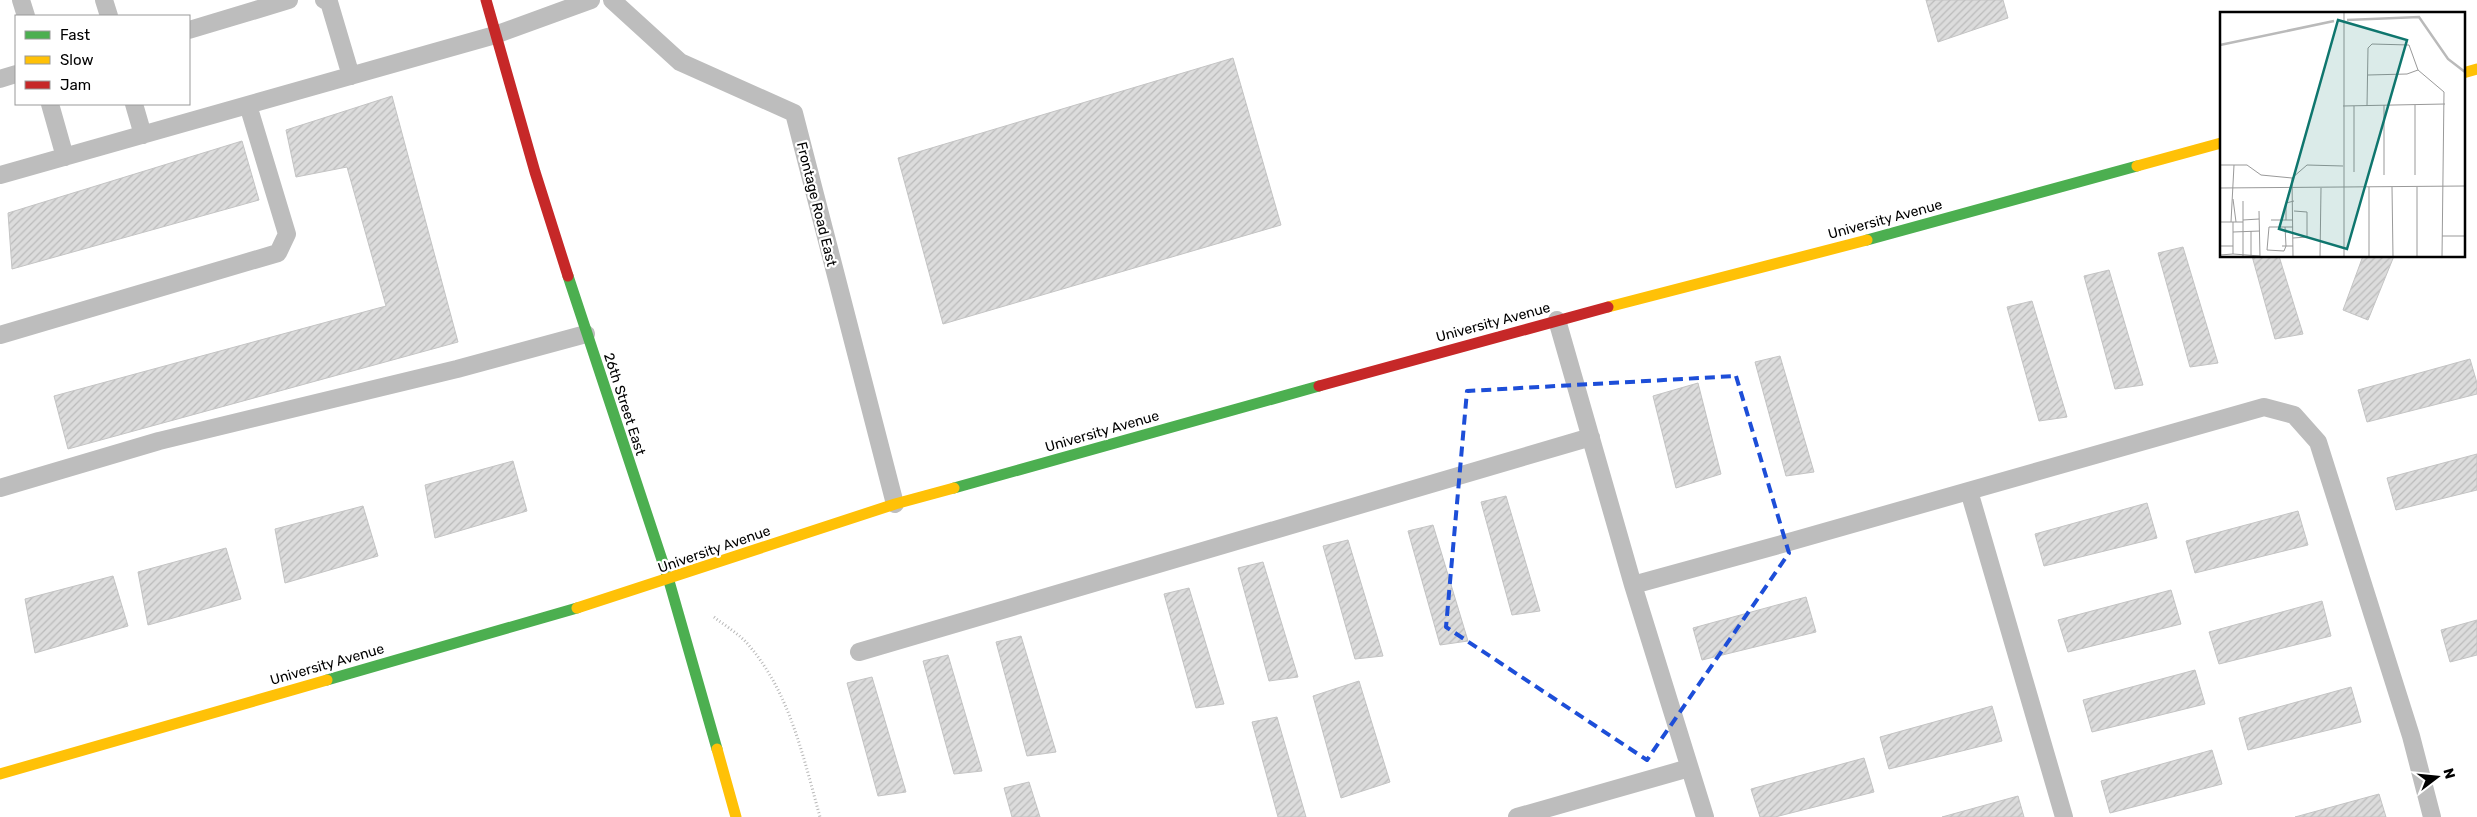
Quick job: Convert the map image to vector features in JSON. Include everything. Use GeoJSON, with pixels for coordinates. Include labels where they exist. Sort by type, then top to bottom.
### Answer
{"type":"FeatureCollection","features":[{"type":"Feature","properties":{"kind":"street","name":"26th Street East"},"geometry":{"type":"LineString","coordinates":[[486,0],[586,334],[669,581],[736,817]]}},
{"type":"Feature","properties":{"kind":"street"},"geometry":{"type":"LineString","coordinates":[[2464,73],[2477,69]]}},
{"type":"Feature","properties":{"kind":"street","name":"University Avenue"},"geometry":{"type":"LineString","coordinates":[[0,774],[669,581],[895,504],[1558,320],[1938,221],[2220,143]]}},
{"type":"Feature","properties":{"kind":"lane"},"geometry":{"type":"LineString","coordinates":[[21,0],[26,15]]}},
{"type":"Feature","properties":{"kind":"lane"},"geometry":{"type":"LineString","coordinates":[[104,0],[109,15]]}},
{"type":"Feature","properties":{"kind":"lane"},"geometry":{"type":"LineString","coordinates":[[190,30],[289,0]]}},
{"type":"Feature","properties":{"kind":"lane"},"geometry":{"type":"LineString","coordinates":[[324,0],[329,2],[351,76]]}},
{"type":"Feature","properties":{"kind":"lane"},"geometry":{"type":"LineString","coordinates":[[0,175],[496,35],[591,0]]}},
{"type":"Feature","properties":{"kind":"lane","name":"Frontage Road East"},"geometry":{"type":"LineString","coordinates":[[612,0],[680,62],[794,113],[895,504]]}},
{"type":"Feature","properties":{"kind":"lane"},"geometry":{"type":"LineString","coordinates":[[0,79],[15,74]]}},
{"type":"Feature","properties":{"kind":"lane"},"geometry":{"type":"LineString","coordinates":[[50,105],[65,157]]}},
{"type":"Feature","properties":{"kind":"lane"},"geometry":{"type":"LineString","coordinates":[[134,105],[143,135]]}},
{"type":"Feature","properties":{"kind":"lane"},"geometry":{"type":"LineString","coordinates":[[0,335],[278,253],[287,234],[248,106]]}},
{"type":"Feature","properties":{"kind":"lane"},"geometry":{"type":"LineString","coordinates":[[1558,320],[1633,584],[1705,817]]}},
{"type":"Feature","properties":{"kind":"lane"},"geometry":{"type":"LineString","coordinates":[[0,488],[160,441],[457,369],[586,334]]}},
{"type":"Feature","properties":{"kind":"lane"},"geometry":{"type":"LineString","coordinates":[[1633,584],[2264,407],[2294,415],[2318,442],[2411,736],[2432,817]]}},
{"type":"Feature","properties":{"kind":"lane"},"geometry":{"type":"LineString","coordinates":[[859,652],[1590,437]]}},
{"type":"Feature","properties":{"kind":"lane"},"geometry":{"type":"LineString","coordinates":[[1970,490],[2064,817]]}},
{"type":"Feature","properties":{"kind":"lane"},"geometry":{"type":"LineString","coordinates":[[1517,817],[1689,768]]}},
{"type":"Feature","properties":{"kind":"path"},"geometry":{"type":"LineString","coordinates":[[706,611],[744,641],[770,676],[797,734],[820,817]]}},
{"type":"Feature","properties":{"kind":"highlighted area"},"geometry":{"type":"Polygon","coordinates":[[[1736,376],[1789,553],[1647,760],[1446,627],[1467,391],[1736,376]]]}},
{"type":"Feature","properties":{"kind":"building"},"geometry":{"type":"Polygon","coordinates":[[[1926,0],[2003,0],[2008,18],[1938,42],[1926,0]]]}},
{"type":"Feature","properties":{"kind":"building"},"geometry":{"type":"Polygon","coordinates":[[[1233,58],[1281,225],[943,324],[898,158],[1233,58]]]}},
{"type":"Feature","properties":{"kind":"building"},"geometry":{"type":"Polygon","coordinates":[[[392,96],[458,342],[68,449],[54,396],[386,306],[347,167],[296,177],[286,130],[392,96]]]}},
{"type":"Feature","properties":{"kind":"building"},"geometry":{"type":"Polygon","coordinates":[[[242,141],[259,200],[12,269],[8,213],[242,141]]]}},
{"type":"Feature","properties":{"kind":"building"},"geometry":{"type":"Polygon","coordinates":[[[2183,247],[2218,363],[2190,367],[2158,253],[2183,247]]]}},
{"type":"Feature","properties":{"kind":"building"},"geometry":{"type":"Polygon","coordinates":[[[2253,258],[2280,258],[2303,334],[2275,339],[2253,258]]]}},
{"type":"Feature","properties":{"kind":"building"},"geometry":{"type":"Polygon","coordinates":[[[2362,258],[2393,258],[2368,320],[2343,310],[2362,258]]]}},
{"type":"Feature","properties":{"kind":"building"},"geometry":{"type":"Polygon","coordinates":[[[2109,270],[2143,385],[2115,389],[2084,276],[2109,270]]]}},
{"type":"Feature","properties":{"kind":"building"},"geometry":{"type":"Polygon","coordinates":[[[2032,301],[2067,417],[2039,421],[2007,307],[2032,301]]]}},
{"type":"Feature","properties":{"kind":"building"},"geometry":{"type":"Polygon","coordinates":[[[1780,356],[1814,472],[1786,476],[1755,362],[1780,356]]]}},
{"type":"Feature","properties":{"kind":"building"},"geometry":{"type":"Polygon","coordinates":[[[2470,359],[2477,383],[2477,394],[2367,422],[2358,390],[2470,359]]]}},
{"type":"Feature","properties":{"kind":"building"},"geometry":{"type":"Polygon","coordinates":[[[1698,383],[1721,474],[1676,488],[1653,396],[1698,383]]]}},
{"type":"Feature","properties":{"kind":"building"},"geometry":{"type":"Polygon","coordinates":[[[2477,454],[2477,490],[2396,510],[2387,478],[2477,454]]]}},
{"type":"Feature","properties":{"kind":"building"},"geometry":{"type":"Polygon","coordinates":[[[513,461],[527,511],[435,538],[425,485],[513,461]]]}},
{"type":"Feature","properties":{"kind":"building"},"geometry":{"type":"Polygon","coordinates":[[[1506,496],[1540,611],[1512,615],[1481,502],[1506,496]]]}},
{"type":"Feature","properties":{"kind":"building"},"geometry":{"type":"Polygon","coordinates":[[[2147,503],[2157,538],[2044,566],[2035,534],[2147,503]]]}},
{"type":"Feature","properties":{"kind":"building"},"geometry":{"type":"Polygon","coordinates":[[[363,506],[378,556],[285,583],[275,529],[363,506]]]}},
{"type":"Feature","properties":{"kind":"building"},"geometry":{"type":"Polygon","coordinates":[[[2298,511],[2308,545],[2195,573],[2186,541],[2298,511]]]}},
{"type":"Feature","properties":{"kind":"building"},"geometry":{"type":"Polygon","coordinates":[[[1433,525],[1468,641],[1440,645],[1408,531],[1433,525]]]}},
{"type":"Feature","properties":{"kind":"building"},"geometry":{"type":"Polygon","coordinates":[[[1348,540],[1383,656],[1355,659],[1323,546],[1348,540]]]}},
{"type":"Feature","properties":{"kind":"building"},"geometry":{"type":"Polygon","coordinates":[[[226,548],[241,599],[148,625],[138,572],[226,548]]]}},
{"type":"Feature","properties":{"kind":"building"},"geometry":{"type":"Polygon","coordinates":[[[1263,562],[1298,677],[1269,681],[1238,568],[1263,562]]]}},
{"type":"Feature","properties":{"kind":"building"},"geometry":{"type":"Polygon","coordinates":[[[113,576],[128,626],[35,653],[25,599],[113,576]]]}},
{"type":"Feature","properties":{"kind":"building"},"geometry":{"type":"Polygon","coordinates":[[[1189,588],[1224,704],[1196,708],[1164,594],[1189,588]]]}},
{"type":"Feature","properties":{"kind":"building"},"geometry":{"type":"Polygon","coordinates":[[[2171,590],[2181,624],[2068,652],[2058,620],[2171,590]]]}},
{"type":"Feature","properties":{"kind":"building"},"geometry":{"type":"Polygon","coordinates":[[[1806,597],[1816,632],[1702,660],[1693,628],[1806,597]]]}},
{"type":"Feature","properties":{"kind":"building"},"geometry":{"type":"Polygon","coordinates":[[[2322,601],[2331,636],[2219,664],[2209,632],[2322,601]]]}},
{"type":"Feature","properties":{"kind":"building"},"geometry":{"type":"Polygon","coordinates":[[[2477,620],[2477,655],[2450,662],[2441,630],[2477,620]]]}},
{"type":"Feature","properties":{"kind":"building"},"geometry":{"type":"Polygon","coordinates":[[[1021,636],[1056,752],[1027,756],[996,642],[1021,636]]]}},
{"type":"Feature","properties":{"kind":"building"},"geometry":{"type":"Polygon","coordinates":[[[948,655],[982,771],[954,774],[923,661],[948,655]]]}},
{"type":"Feature","properties":{"kind":"building"},"geometry":{"type":"Polygon","coordinates":[[[2195,670],[2205,704],[2092,732],[2083,700],[2195,670]]]}},
{"type":"Feature","properties":{"kind":"building"},"geometry":{"type":"Polygon","coordinates":[[[872,677],[906,792],[878,796],[847,683],[872,677]]]}},
{"type":"Feature","properties":{"kind":"building"},"geometry":{"type":"Polygon","coordinates":[[[1359,681],[1390,782],[1341,798],[1313,696],[1359,681]]]}},
{"type":"Feature","properties":{"kind":"building"},"geometry":{"type":"Polygon","coordinates":[[[2351,687],[2361,722],[2248,750],[2239,718],[2351,687]]]}},
{"type":"Feature","properties":{"kind":"building"},"geometry":{"type":"Polygon","coordinates":[[[1992,706],[2002,741],[1889,769],[1880,737],[1992,706]]]}},
{"type":"Feature","properties":{"kind":"building"},"geometry":{"type":"Polygon","coordinates":[[[1277,717],[1306,817],[1278,817],[1252,722],[1277,717]]]}},
{"type":"Feature","properties":{"kind":"building"},"geometry":{"type":"Polygon","coordinates":[[[2212,750],[2222,784],[2110,813],[2101,781],[2212,750]]]}},
{"type":"Feature","properties":{"kind":"building"},"geometry":{"type":"Polygon","coordinates":[[[1864,758],[1874,792],[1775,817],[1760,817],[1751,789],[1864,758]]]}},
{"type":"Feature","properties":{"kind":"building"},"geometry":{"type":"Polygon","coordinates":[[[1029,782],[1040,817],[1012,817],[1004,788],[1029,782]]]}},
{"type":"Feature","properties":{"kind":"building"},"geometry":{"type":"Polygon","coordinates":[[[2379,794],[2386,817],[2295,817],[2379,794]]]}},
{"type":"Feature","properties":{"kind":"building"},"geometry":{"type":"Polygon","coordinates":[[[2018,796],[2024,817],[1942,817],[2018,796]]]}},
{"type":"Feature","properties":{"kind":"traffic: fast"},"geometry":{"type":"LineString","coordinates":[[1867,240],[2137,166]]}},
{"type":"Feature","properties":{"kind":"traffic: fast"},"geometry":{"type":"LineString","coordinates":[[568,276],[669,581],[717,749]]}},
{"type":"Feature","properties":{"kind":"traffic: fast"},"geometry":{"type":"LineString","coordinates":[[954,488],[1319,386]]}},
{"type":"Feature","properties":{"kind":"traffic: fast"},"geometry":{"type":"LineString","coordinates":[[327,680],[577,608]]}},
{"type":"Feature","properties":{"kind":"traffic: slow"},"geometry":{"type":"LineString","coordinates":[[2464,73],[2477,69]]}},
{"type":"Feature","properties":{"kind":"traffic: slow"},"geometry":{"type":"LineString","coordinates":[[2137,166],[2220,143]]}},
{"type":"Feature","properties":{"kind":"traffic: slow"},"geometry":{"type":"LineString","coordinates":[[1608,307],[1867,240]]}},
{"type":"Feature","properties":{"kind":"traffic: slow"},"geometry":{"type":"LineString","coordinates":[[577,608],[895,504],[954,488]]}},
{"type":"Feature","properties":{"kind":"traffic: slow"},"geometry":{"type":"LineString","coordinates":[[0,774],[327,680]]}},
{"type":"Feature","properties":{"kind":"traffic: slow"},"geometry":{"type":"LineString","coordinates":[[717,749],[736,817]]}},
{"type":"Feature","properties":{"kind":"traffic: jam"},"geometry":{"type":"LineString","coordinates":[[486,0],[535,172],[568,276]]}},
{"type":"Feature","properties":{"kind":"traffic: jam"},"geometry":{"type":"LineString","coordinates":[[1319,386],[1608,307]]}}]}
